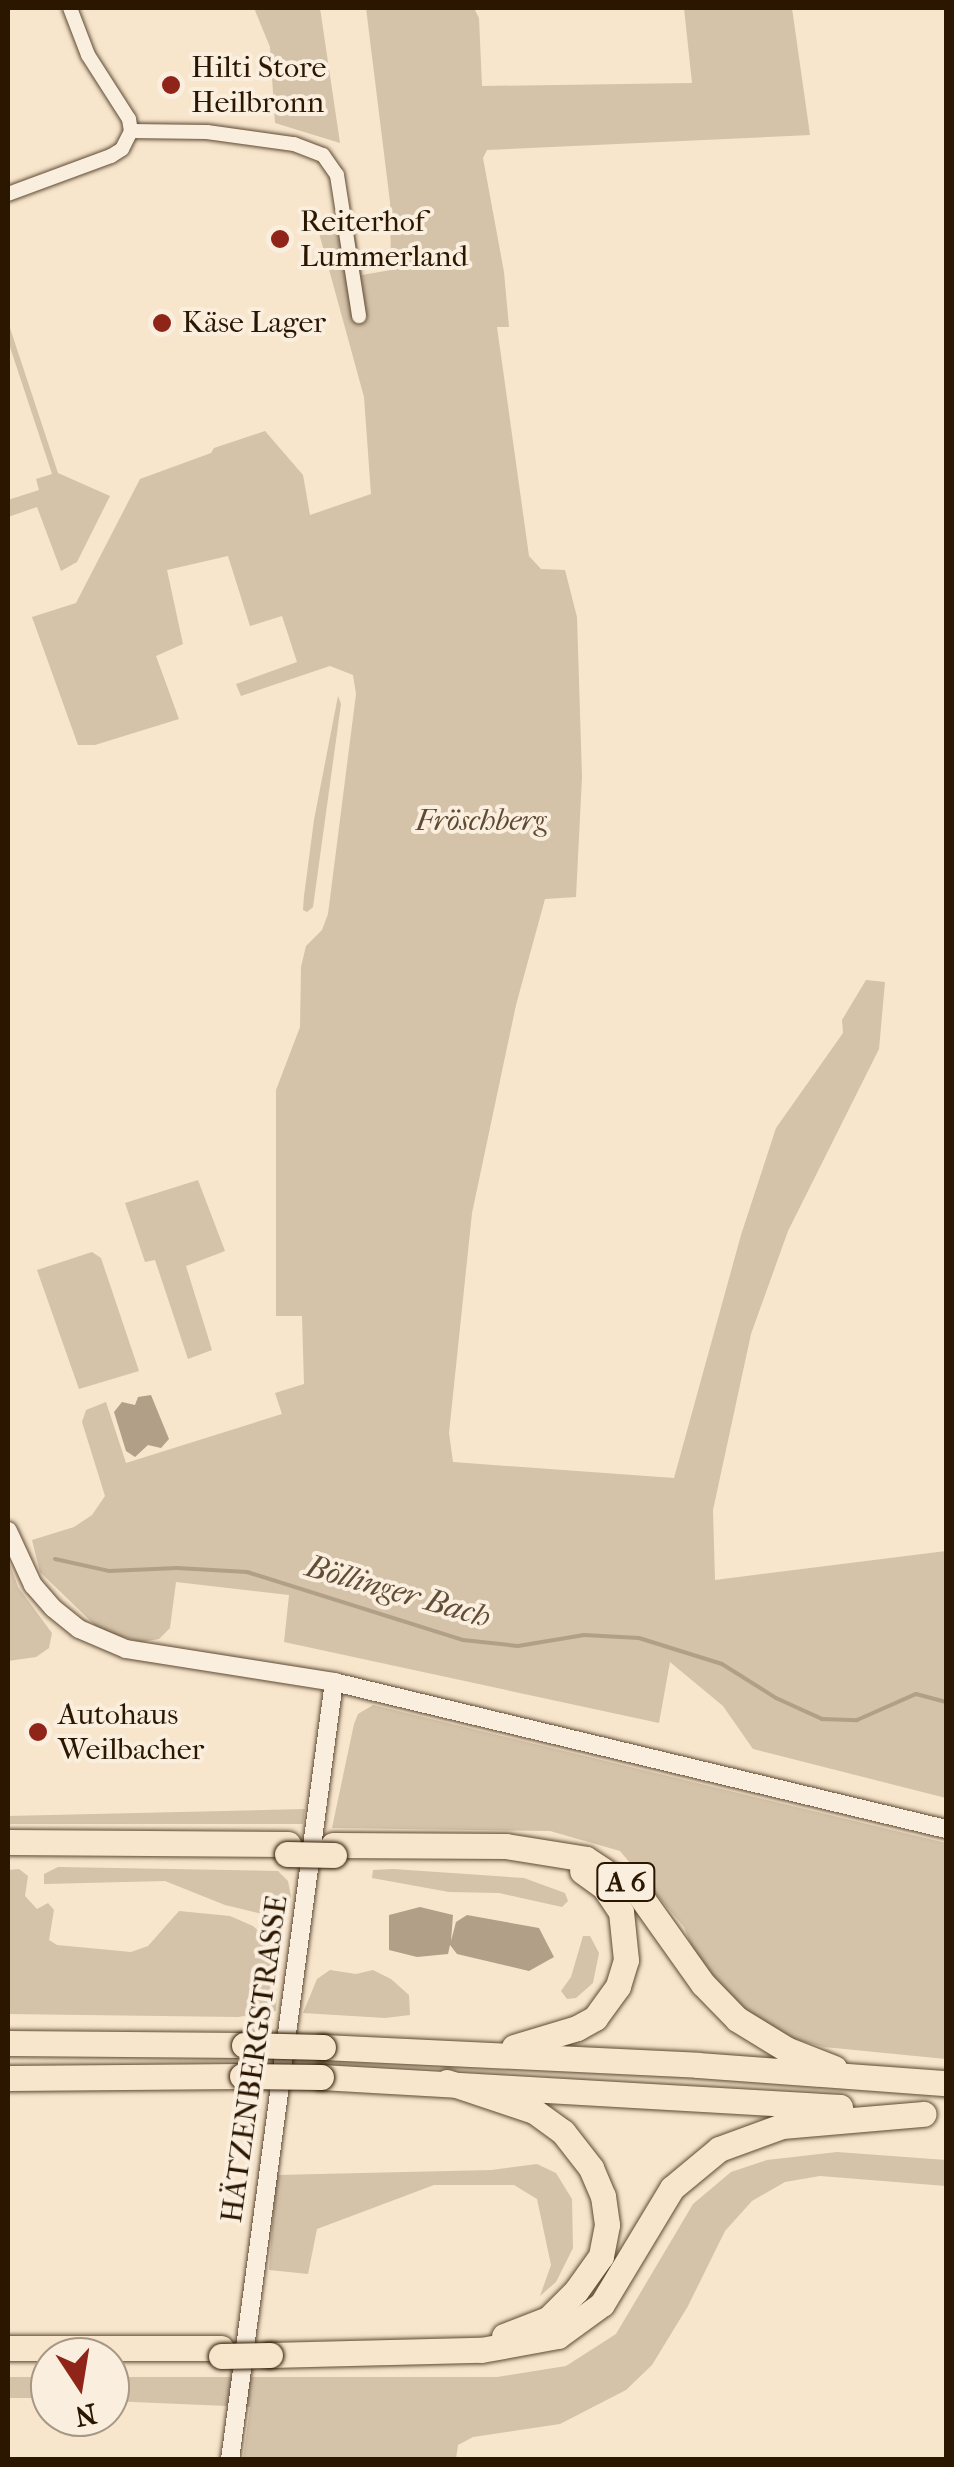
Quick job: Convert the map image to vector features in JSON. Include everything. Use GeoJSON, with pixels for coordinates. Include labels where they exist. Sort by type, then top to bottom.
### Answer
{"type":"FeatureCollection","features":[{"type":"Feature","properties":{"kind":"highway"},"geometry":{"type":"LineString","coordinates":[[8,1842],[506,1855],[568,1865],[604,1887],[621,1912],[626,1960],[608,2004],[577,2028],[490,2053]]}},
{"type":"Feature","properties":{"kind":"highway","name":"A 6"},"geometry":{"type":"LineString","coordinates":[[333,1850],[534,1847],[586,1859],[639,1894],[703,1984],[738,2020],[786,2049],[847,2074]]}},
{"type":"Feature","properties":{"kind":"highway"},"geometry":{"type":"LineString","coordinates":[[8,1852],[288,1849]]}},
{"type":"Feature","properties":{"kind":"highway","name":"A 6"},"geometry":{"type":"LineString","coordinates":[[8,2042],[490,2053],[946,2083]]}},
{"type":"Feature","properties":{"kind":"highway"},"geometry":{"type":"LineString","coordinates":[[8,2078],[321,2077],[935,2115]]}},
{"type":"Feature","properties":{"kind":"highway"},"geometry":{"type":"LineString","coordinates":[[130,2356],[448,2343],[511,2335],[548,2318],[563,2306],[601,2256],[607,2226],[603,2196],[592,2168],[563,2132],[534,2111],[446,2082]]}},
{"type":"Feature","properties":{"kind":"highway"},"geometry":{"type":"LineString","coordinates":[[270,2350],[481,2350],[558,2336],[602,2304],[672,2188],[718,2148],[782,2126],[935,2115]]}},
{"type":"Feature","properties":{"kind":"highway"},"geometry":{"type":"LineString","coordinates":[[9,2350],[221,2352]]}},
{"type":"Feature","properties":{"kind":"street"},"geometry":{"type":"LineString","coordinates":[[8,194],[110,156],[122,149],[131,131],[129,119],[88,55],[70,8]]}},
{"type":"Feature","properties":{"kind":"street"},"geometry":{"type":"LineString","coordinates":[[131,131],[207,132],[294,144],[322,155],[337,175],[359,316]]}},
{"type":"Feature","properties":{"kind":"street"},"geometry":{"type":"LineString","coordinates":[[10,1536],[33,1585],[53,1608],[98,1639],[148,1653],[334,1682],[946,1830]]}},
{"type":"Feature","properties":{"kind":"street","name":"HÄTZENBERGSTRASSE"},"geometry":{"type":"LineString","coordinates":[[231,2452],[334,1682]]}},
{"type":"Feature","properties":{"kind":"green space"},"geometry":{"type":"Polygon","coordinates":[[[254,8],[320,8],[340,143],[275,123],[270,47],[254,8]]]}},
{"type":"Feature","properties":{"kind":"green space","name":"Fröschberg"},"geometry":{"type":"Polygon","coordinates":[[[366,8],[474,8],[479,18],[482,86],[692,83],[684,8],[792,8],[810,135],[487,150],[483,158],[504,272],[509,327],[497,327],[529,556],[541,569],[565,570],[577,617],[582,777],[576,897],[545,899],[516,1005],[472,1213],[449,1433],[453,1462],[674,1478],[741,1235],[776,1128],[843,1033],[842,1020],[866,980],[885,982],[879,1049],[788,1231],[751,1334],[713,1510],[715,1580],[946,1551],[946,1798],[753,1749],[723,1706],[670,1662],[659,1723],[284,1642],[289,1595],[176,1582],[170,1628],[159,1639],[141,1642],[101,1631],[40,1572],[32,1540],[74,1527],[92,1515],[105,1496],[82,1422],[86,1410],[106,1402],[126,1463],[282,1414],[275,1393],[304,1384],[302,1316],[276,1316],[276,1090],[300,1027],[301,967],[306,946],[322,930],[328,914],[356,694],[353,675],[330,666],[241,696],[236,684],[297,662],[282,616],[250,626],[228,556],[167,570],[183,644],[156,656],[179,719],[95,745],[78,745],[32,617],[76,603],[140,479],[211,453],[214,448],[265,431],[303,475],[310,515],[371,494],[364,397],[319,233],[353,222],[362,275],[391,270],[390,202],[366,8]]]}},
{"type":"Feature","properties":{"kind":"green space"},"geometry":{"type":"Polygon","coordinates":[[[8,322],[58,473],[110,496],[77,562],[61,571],[37,507],[8,517],[8,500],[39,490],[36,479],[52,474],[8,341],[8,322]]]}},
{"type":"Feature","properties":{"kind":"green space"},"geometry":{"type":"Polygon","coordinates":[[[338,696],[341,704],[313,907],[307,912],[303,910],[304,896],[314,820],[338,696]]]}},
{"type":"Feature","properties":{"kind":"green space"},"geometry":{"type":"Polygon","coordinates":[[[198,1180],[225,1251],[186,1266],[212,1350],[188,1359],[155,1260],[145,1262],[125,1203],[198,1180]]]}},
{"type":"Feature","properties":{"kind":"green space"},"geometry":{"type":"Polygon","coordinates":[[[92,1252],[101,1258],[139,1371],[79,1389],[37,1270],[92,1252]]]}},
{"type":"Feature","properties":{"kind":"green space"},"geometry":{"type":"Polygon","coordinates":[[[8,1559],[18,1587],[52,1633],[49,1648],[36,1657],[8,1661],[8,1559]]]}},
{"type":"Feature","properties":{"kind":"green space"},"geometry":{"type":"Polygon","coordinates":[[[373,1705],[946,1843],[946,2059],[824,2047],[787,2037],[723,1996],[695,1955],[684,1927],[620,1851],[550,1831],[332,1828],[354,1724],[358,1714],[373,1705]]]}},
{"type":"Feature","properties":{"kind":"green space"},"geometry":{"type":"Polygon","coordinates":[[[305,1809],[303,1824],[8,1824],[8,1816],[305,1809]]]}},
{"type":"Feature","properties":{"kind":"green space"},"geometry":{"type":"Polygon","coordinates":[[[58,1867],[278,1871],[288,1881],[291,1897],[279,1918],[225,1905],[165,1881],[44,1884],[44,1874],[58,1867]]]}},
{"type":"Feature","properties":{"kind":"green space"},"geometry":{"type":"Polygon","coordinates":[[[19,1869],[28,1876],[25,1896],[37,1909],[48,1903],[54,1910],[49,1940],[57,1945],[131,1952],[148,1946],[179,1911],[230,1916],[253,1926],[269,1940],[278,1969],[276,2011],[238,2017],[8,2014],[8,1870],[19,1869]]]}},
{"type":"Feature","properties":{"kind":"green space"},"geometry":{"type":"Polygon","coordinates":[[[373,1870],[524,1878],[565,1893],[568,1901],[562,1907],[499,1893],[449,1892],[372,1878],[373,1870]]]}},
{"type":"Feature","properties":{"kind":"green space"},"geometry":{"type":"Polygon","coordinates":[[[583,1936],[590,1936],[599,1953],[593,1983],[576,1998],[567,1999],[561,1991],[571,1977],[583,1936]]]}},
{"type":"Feature","properties":{"kind":"green space"},"geometry":{"type":"Polygon","coordinates":[[[330,1970],[356,1974],[373,1970],[391,1979],[409,1995],[410,2015],[385,2018],[303,2013],[317,1979],[330,1970]]]}},
{"type":"Feature","properties":{"kind":"green space"},"geometry":{"type":"Polygon","coordinates":[[[837,2152],[946,2160],[946,2186],[820,2176],[785,2182],[752,2201],[725,2231],[688,2306],[652,2365],[626,2390],[560,2424],[473,2437],[458,2445],[456,2459],[243,2459],[250,2407],[130,2402],[130,2377],[497,2377],[566,2366],[616,2334],[693,2204],[731,2172],[767,2160],[837,2152]]]}},
{"type":"Feature","properties":{"kind":"green space"},"geometry":{"type":"Polygon","coordinates":[[[537,2164],[556,2173],[572,2199],[573,2248],[556,2282],[540,2296],[551,2265],[537,2199],[514,2185],[434,2185],[317,2229],[308,2274],[269,2270],[276,2175],[492,2170],[537,2164]]]}},
{"type":"Feature","properties":{"kind":"green space"},"geometry":{"type":"Polygon","coordinates":[[[8,2377],[30,2377],[30,2398],[8,2398],[8,2377]]]}},
{"type":"Feature","properties":{"kind":"shaded area"},"geometry":{"type":"Polygon","coordinates":[[[151,1395],[169,1439],[161,1448],[148,1445],[135,1457],[126,1451],[114,1412],[122,1402],[135,1405],[138,1397],[151,1395]]]}},
{"type":"Feature","properties":{"kind":"shaded area"},"geometry":{"type":"Polygon","coordinates":[[[420,1907],[453,1915],[451,1941],[456,1922],[467,1915],[539,1928],[554,1957],[529,1971],[457,1954],[450,1945],[448,1954],[417,1957],[389,1950],[389,1915],[420,1907]]]}},
{"type":"Feature","properties":{"kind":"waterway","name":"Böllinger Bach"},"geometry":{"type":"LineString","coordinates":[[55,1559],[109,1571],[177,1568],[247,1572],[463,1640],[518,1646],[584,1635],[639,1638],[722,1664],[776,1698],[822,1719],[857,1720],[916,1694],[946,1702]]}},
{"type":"Feature","properties":{"kind":"place","name":"Hilti Store Heilbronn"},"geometry":{"type":"Point","coordinates":[171,85]}},
{"type":"Feature","properties":{"kind":"place","name":"Reiterhof Lummerland"},"geometry":{"type":"Point","coordinates":[280,239]}},
{"type":"Feature","properties":{"kind":"place","name":"Käse Lager"},"geometry":{"type":"Point","coordinates":[162,323]}},
{"type":"Feature","properties":{"kind":"place","name":"Autohaus Weilbacher"},"geometry":{"type":"Point","coordinates":[38,1732]}}]}
